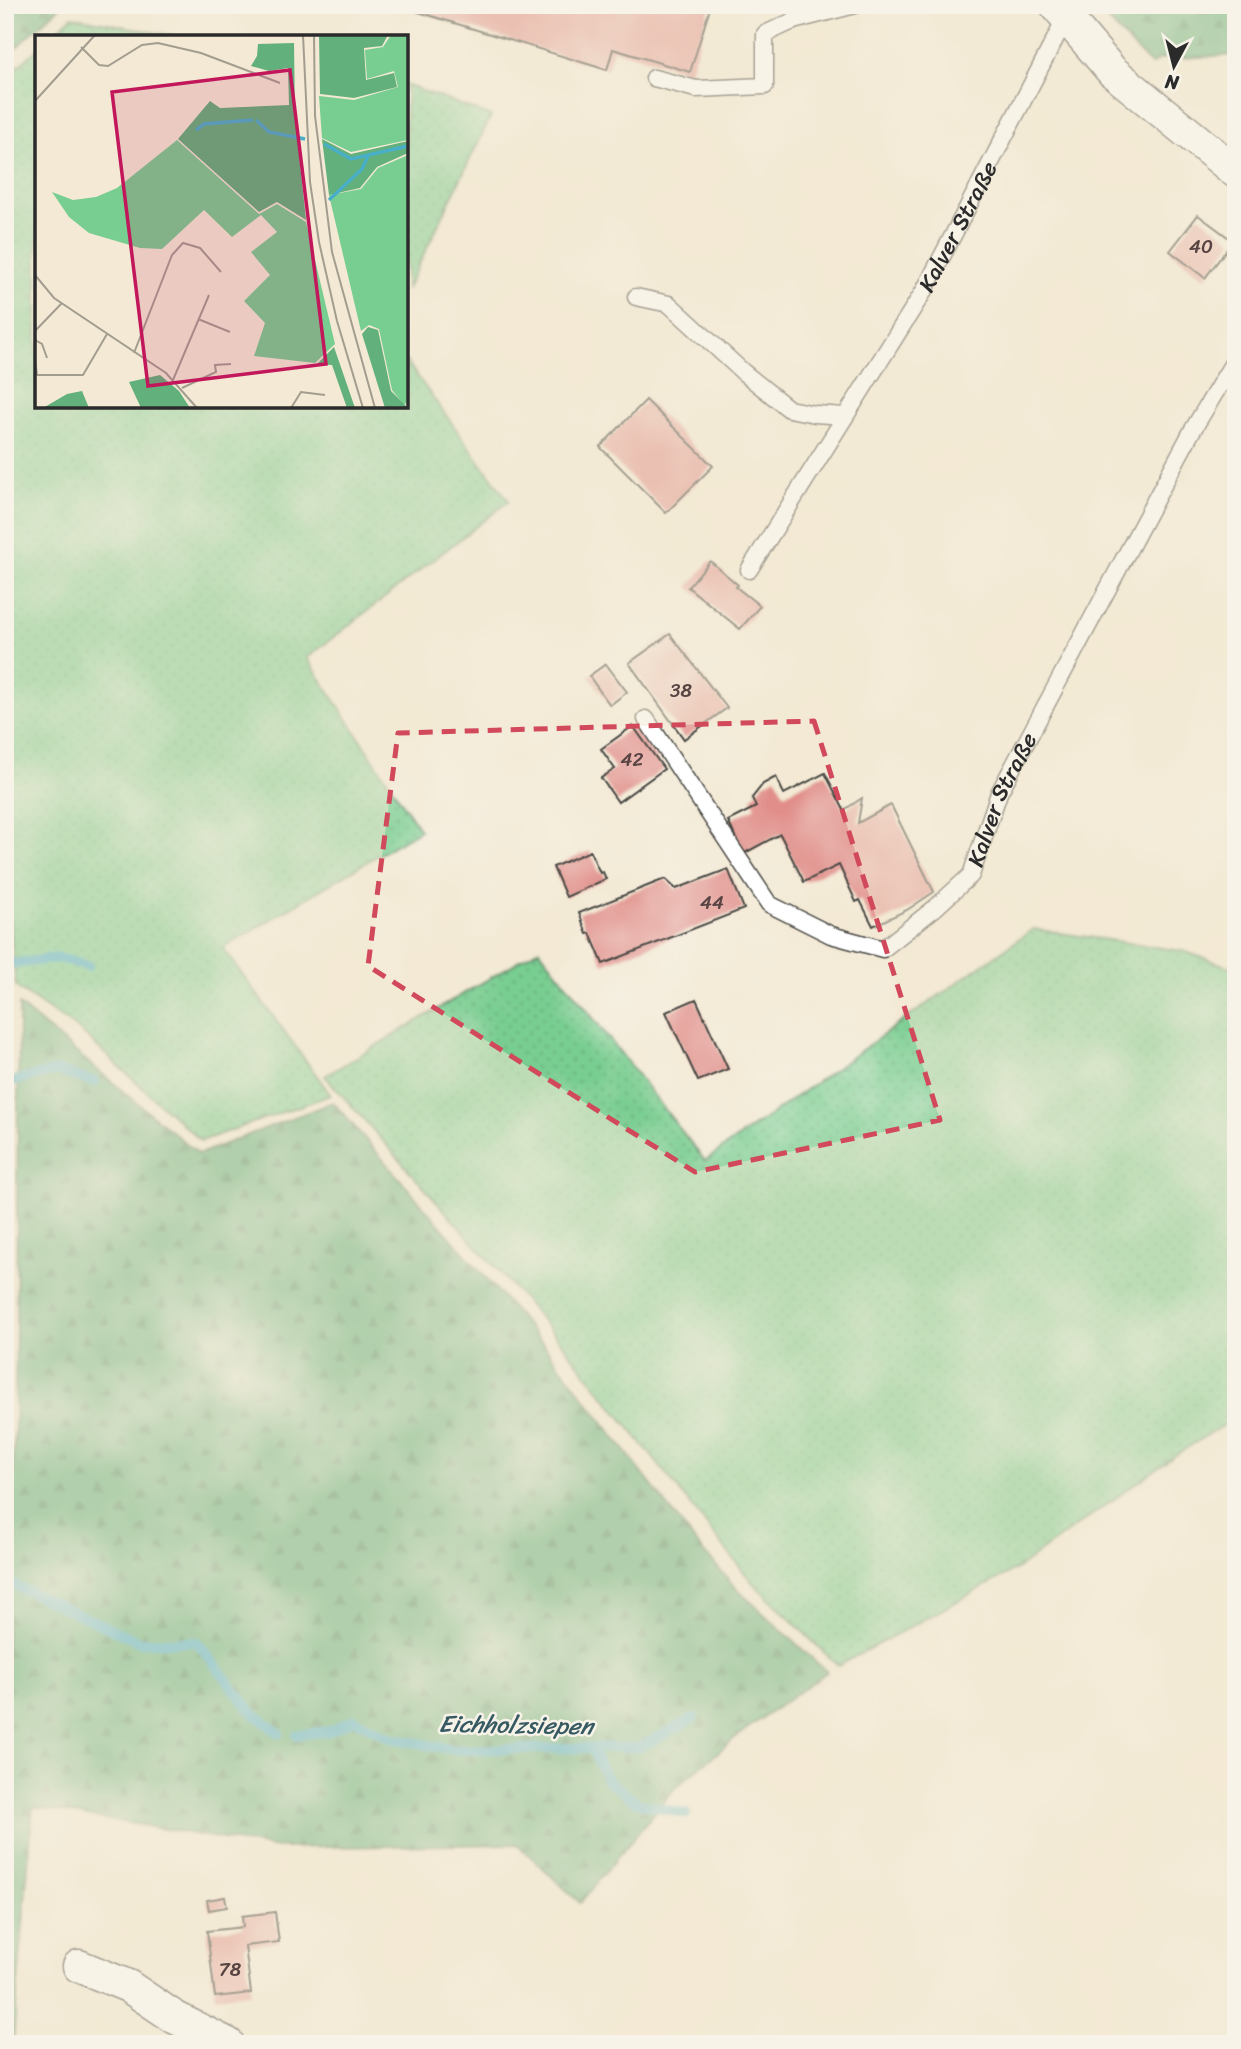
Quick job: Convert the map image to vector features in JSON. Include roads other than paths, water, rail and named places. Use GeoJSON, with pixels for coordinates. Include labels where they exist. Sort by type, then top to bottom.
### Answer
{"type":"FeatureCollection","features":[{"type":"Feature","properties":{"kind":"street","name":"Kalver Straße"},"geometry":{"type":"LineString","coordinates":[[1061,12],[1112,71],[1236,172]]}},
{"type":"Feature","properties":{"kind":"street"},"geometry":{"type":"LineString","coordinates":[[79,1966],[128,1986],[174,2017],[228,2044]]}},
{"type":"Feature","properties":{"kind":"lane"},"geometry":{"type":"LineString","coordinates":[[654,78],[696,89],[765,86],[765,34],[793,21],[855,5]]}},
{"type":"Feature","properties":{"kind":"lane","name":"Kalver Straße"},"geometry":{"type":"LineString","coordinates":[[749,570],[924,291],[1061,12]]}},
{"type":"Feature","properties":{"kind":"lane"},"geometry":{"type":"LineString","coordinates":[[636,297],[669,304],[743,372],[789,409],[845,416]]}},
{"type":"Feature","properties":{"kind":"lane","name":"Kalver Straße"},"geometry":{"type":"LineString","coordinates":[[646,719],[769,904],[831,935],[883,949],[971,875],[999,793],[1192,431],[1236,358]]}},
{"type":"Feature","properties":{"kind":"waterway"},"geometry":{"type":"LineString","coordinates":[[5,968],[11,964],[58,958],[88,966]]}},
{"type":"Feature","properties":{"kind":"waterway"},"geometry":{"type":"LineString","coordinates":[[5,1083],[56,1071],[95,1082]]}},
{"type":"Feature","properties":{"kind":"waterway","name":"Eichholzsiepen"},"geometry":{"type":"LineString","coordinates":[[5,1581],[140,1642],[197,1642],[253,1713],[279,1733]]}},
{"type":"Feature","properties":{"kind":"waterway","name":"Eichholzsiepen"},"geometry":{"type":"LineString","coordinates":[[297,1735],[330,1731],[354,1719],[391,1738],[455,1750],[640,1747],[694,1718]]}},
{"type":"Feature","properties":{"kind":"waterway"},"geometry":{"type":"LineString","coordinates":[[591,1747],[607,1780],[638,1803],[686,1814]]}}]}
